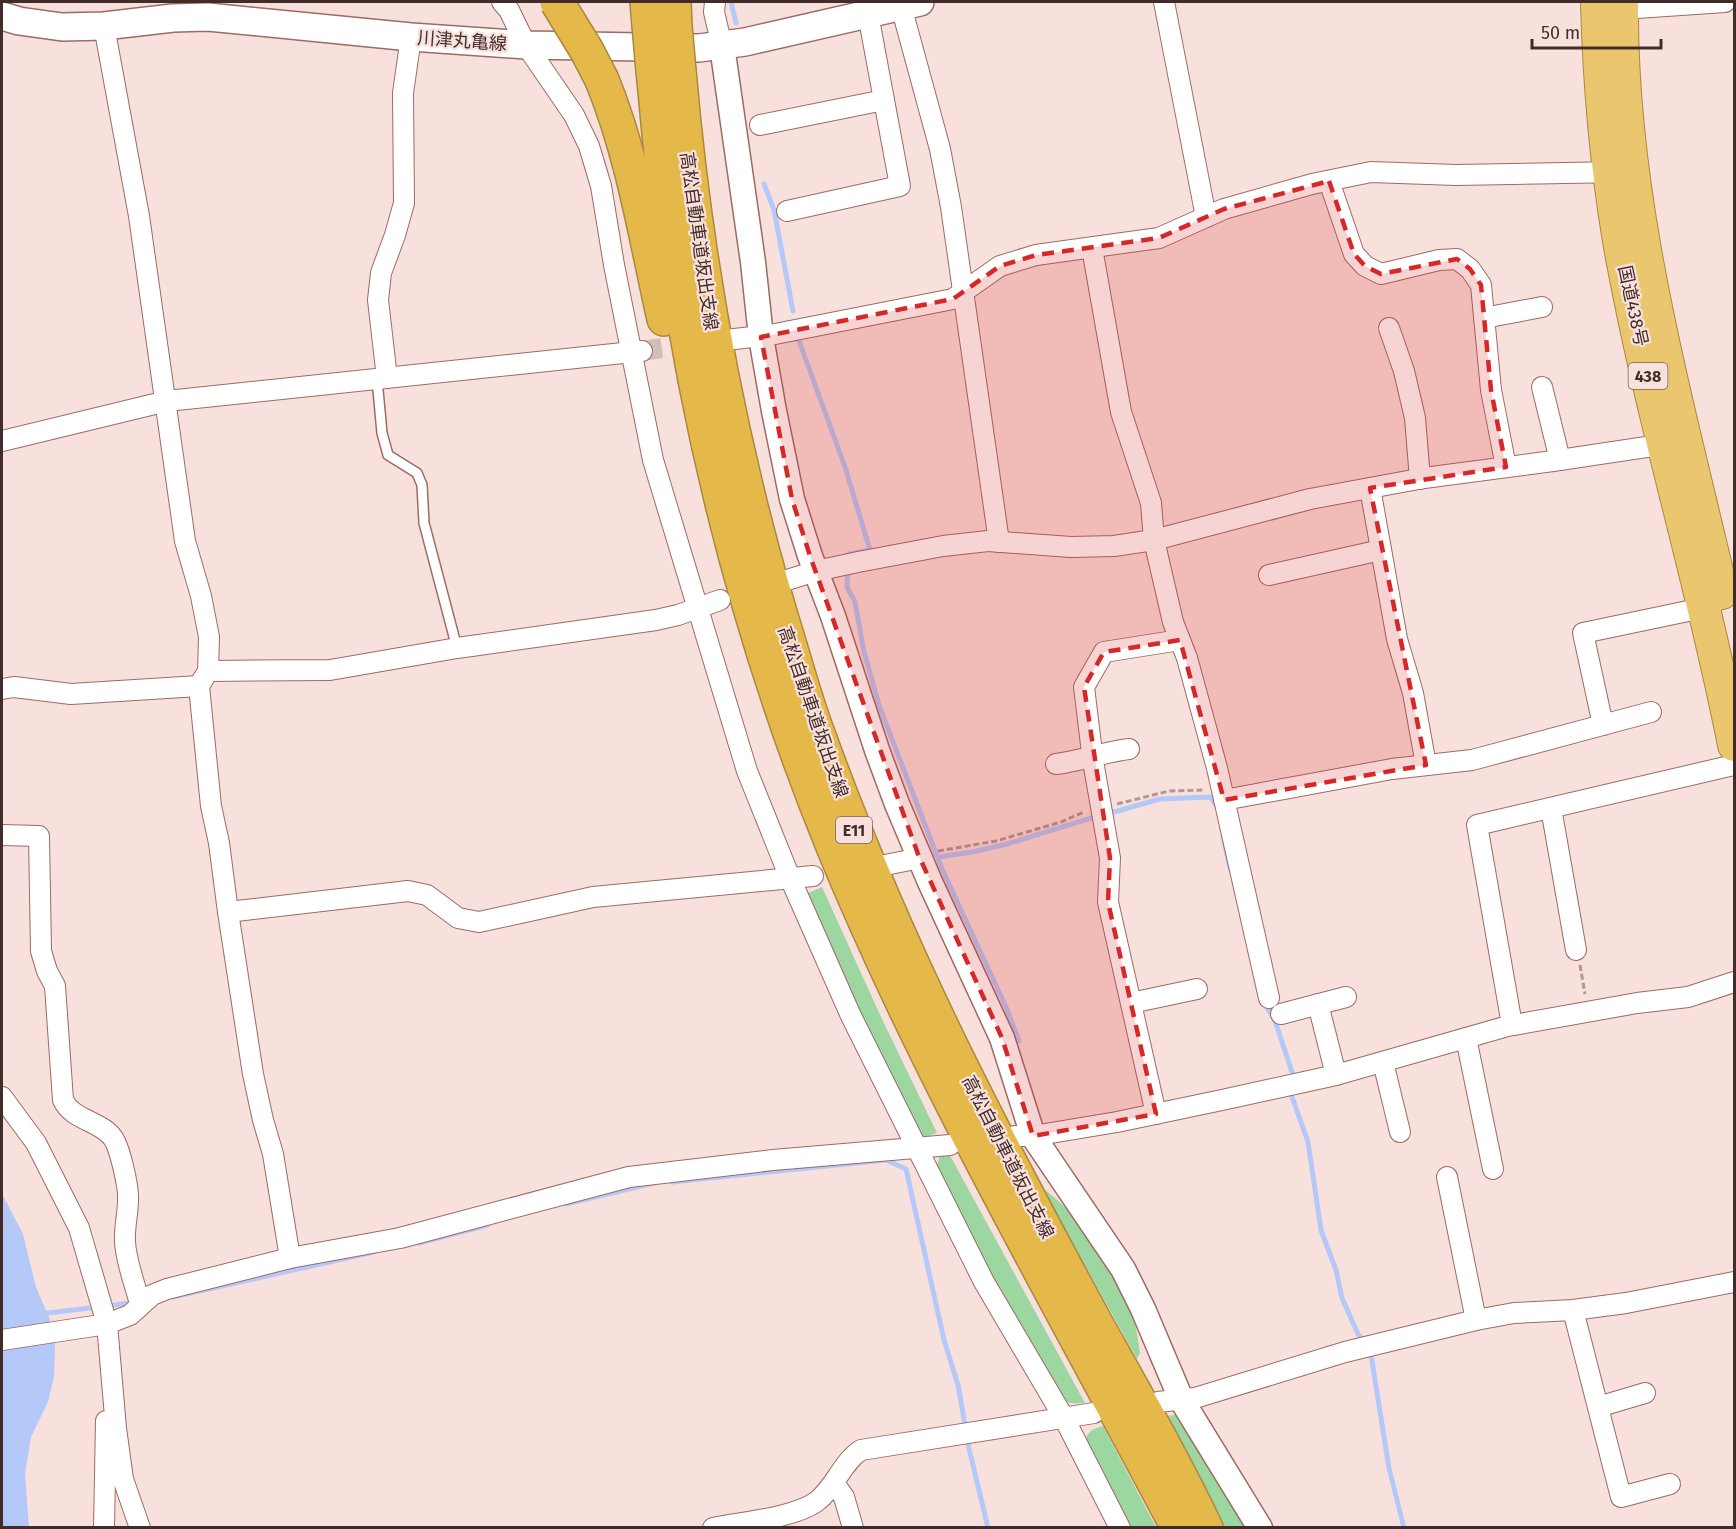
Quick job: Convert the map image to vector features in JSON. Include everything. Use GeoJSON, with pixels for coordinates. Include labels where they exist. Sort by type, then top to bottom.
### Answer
{"type":"FeatureCollection","features":[{"type":"Feature","properties":{"kind":"highway"},"geometry":{"type":"LineString","coordinates":[[557,2],[588,51],[615,112],[625,146],[666,333],[731,591]]}},
{"type":"Feature","properties":{"kind":"highway","name":"国道438号"},"geometry":{"type":"LineString","coordinates":[[1613,4],[1623,78],[1621,172],[1641,235],[1656,313],[1675,442],[1714,605],[1729,686],[1734,745]]}},
{"type":"Feature","properties":{"kind":"highway","name":"高松自動車道坂出支線"},"geometry":{"type":"LineString","coordinates":[[661,13],[666,71],[668,212],[731,591],[789,730],[833,846],[880,955],[933,1067],[1011,1219],[1178,1527]]}},
{"type":"Feature","properties":{"kind":"highway","name":"高松自動車道坂出支線"},"geometry":{"type":"LineString","coordinates":[[666,71],[685,140],[706,300],[724,398],[767,574],[816,728],[856,836],[956,1056],[1044,1228],[1206,1527]]}},
{"type":"Feature","properties":{"kind":"highway","name":"国道438号"},"geometry":{"type":"LineString","coordinates":[[1714,605],[1734,649]]}},
{"type":"Feature","properties":{"kind":"main road","name":"川津丸亀線"},"geometry":{"type":"LineString","coordinates":[[2,16],[39,25],[62,27],[104,26],[173,18],[208,17],[411,37],[526,45],[663,48],[722,46],[910,4]]}},
{"type":"Feature","properties":{"kind":"street"},"geometry":{"type":"LineString","coordinates":[[502,2],[509,10],[526,45],[574,115],[589,146],[601,186],[614,265],[637,352],[653,460],[747,771],[790,879],[851,1016],[984,1282],[1064,1418],[1120,1527]]}},
{"type":"Feature","properties":{"kind":"street"},"geometry":{"type":"LineString","coordinates":[[715,2],[714,12],[722,46],[753,262],[761,337],[792,499],[881,760],[930,855],[957,944],[1002,1038],[1024,1136],[1123,1269],[1143,1309],[1170,1401],[1260,1527]]}},
{"type":"Feature","properties":{"kind":"street"},"geometry":{"type":"LineString","coordinates":[[1164,2],[1206,217]]}},
{"type":"Feature","properties":{"kind":"street"},"geometry":{"type":"LineString","coordinates":[[1613,4],[1725,2]]}},
{"type":"Feature","properties":{"kind":"street"},"geometry":{"type":"LineString","coordinates":[[910,4],[951,207],[999,542]]}},
{"type":"Feature","properties":{"kind":"street"},"geometry":{"type":"LineString","coordinates":[[787,211],[828,193],[900,186],[868,14]]}},
{"type":"Feature","properties":{"kind":"street"},"geometry":{"type":"LineString","coordinates":[[104,26],[139,216],[185,541],[201,596],[209,637],[204,679],[211,807],[219,843],[253,1074],[273,1154],[290,1258]]}},
{"type":"Feature","properties":{"kind":"street"},"geometry":{"type":"LineString","coordinates":[[382,379],[378,300],[381,273],[396,235],[404,203],[403,93],[411,37]]}},
{"type":"Feature","properties":{"kind":"street"},"geometry":{"type":"LineString","coordinates":[[760,125],[884,100]]}},
{"type":"Feature","properties":{"kind":"street"},"geometry":{"type":"LineString","coordinates":[[726,340],[761,337],[953,300],[1000,266],[1036,255],[1159,238],[1224,209],[1371,172],[1456,175],[1621,172]]}},
{"type":"Feature","properties":{"kind":"street"},"geometry":{"type":"LineString","coordinates":[[1329,181],[1354,254],[1365,266],[1381,274],[1439,260],[1457,259],[1470,269],[1481,285],[1491,390],[1506,467]]}},
{"type":"Feature","properties":{"kind":"street"},"geometry":{"type":"LineString","coordinates":[[1092,248],[1121,412],[1151,503],[1154,540],[1173,621],[1187,658],[1223,795],[1269,998]]}},
{"type":"Feature","properties":{"kind":"street"},"geometry":{"type":"LineString","coordinates":[[1484,318],[1542,307]]}},
{"type":"Feature","properties":{"kind":"street"},"geometry":{"type":"LineString","coordinates":[[1389,328],[1404,371],[1415,418],[1420,479]]}},
{"type":"Feature","properties":{"kind":"street"},"geometry":{"type":"LineString","coordinates":[[2,441],[166,401],[637,352]]}},
{"type":"Feature","properties":{"kind":"street"},"geometry":{"type":"LineString","coordinates":[[1542,387],[1560,460]]}},
{"type":"Feature","properties":{"kind":"street"},"geometry":{"type":"LineString","coordinates":[[787,580],[848,564],[943,546],[988,541],[1071,547],[1114,546],[1154,540],[1310,499],[1420,479],[1675,442]]}},
{"type":"Feature","properties":{"kind":"street"},"geometry":{"type":"LineString","coordinates":[[1370,488],[1397,639],[1413,693],[1426,765]]}},
{"type":"Feature","properties":{"kind":"street"},"geometry":{"type":"LineString","coordinates":[[1269,575],[1381,550]]}},
{"type":"Feature","properties":{"kind":"street"},"geometry":{"type":"LineString","coordinates":[[2,689],[14,687],[71,694],[204,679],[330,670],[457,648],[656,620],[699,608],[731,591]]}},
{"type":"Feature","properties":{"kind":"street"},"geometry":{"type":"LineString","coordinates":[[1603,725],[1583,633],[1714,605]]}},
{"type":"Feature","properties":{"kind":"street"},"geometry":{"type":"LineString","coordinates":[[1156,1114],[1108,902],[1110,858],[1092,757],[1084,687],[1104,652],[1180,640]]}},
{"type":"Feature","properties":{"kind":"street"},"geometry":{"type":"LineString","coordinates":[[1223,795],[1392,769],[1472,760],[1651,712]]}},
{"type":"Feature","properties":{"kind":"street"},"geometry":{"type":"LineString","coordinates":[[1056,764],[1109,751],[1129,749]]}},
{"type":"Feature","properties":{"kind":"street"},"geometry":{"type":"LineString","coordinates":[[1512,1025],[1477,825],[1734,765]]}},
{"type":"Feature","properties":{"kind":"street"},"geometry":{"type":"LineString","coordinates":[[1551,808],[1576,950]]}},
{"type":"Feature","properties":{"kind":"street"},"geometry":{"type":"LineString","coordinates":[[2,835],[39,836],[41,951],[47,971],[55,986],[63,1100],[67,1108],[102,1128],[113,1138],[118,1149],[129,1197],[125,1242],[140,1304]]}},
{"type":"Feature","properties":{"kind":"street"},"geometry":{"type":"LineString","coordinates":[[885,865],[930,855]]}},
{"type":"Feature","properties":{"kind":"street"},"geometry":{"type":"LineString","coordinates":[[228,912],[408,891],[427,895],[458,918],[479,922],[592,897],[813,876]]}},
{"type":"Feature","properties":{"kind":"street"},"geometry":{"type":"LineString","coordinates":[[1024,1136],[1156,1114],[1336,1075],[1512,1025],[1587,1011],[1688,997],[1734,982]]}},
{"type":"Feature","properties":{"kind":"street"},"geometry":{"type":"LineString","coordinates":[[1131,1003],[1197,989]]}},
{"type":"Feature","properties":{"kind":"street"},"geometry":{"type":"LineString","coordinates":[[1281,1014],[1346,997]]}},
{"type":"Feature","properties":{"kind":"street"},"geometry":{"type":"LineString","coordinates":[[1318,1004],[1336,1075]]}},
{"type":"Feature","properties":{"kind":"street"},"geometry":{"type":"LineString","coordinates":[[1466,1038],[1494,1169]]}},
{"type":"Feature","properties":{"kind":"street"},"geometry":{"type":"LineString","coordinates":[[1383,1062],[1400,1132]]}},
{"type":"Feature","properties":{"kind":"street"},"geometry":{"type":"LineString","coordinates":[[2,1097],[36,1143],[79,1228],[101,1316],[123,1479],[140,1527]]}},
{"type":"Feature","properties":{"kind":"street"},"geometry":{"type":"LineString","coordinates":[[2,1340],[101,1316],[130,1315],[140,1304],[167,1289],[290,1258],[400,1238],[629,1177],[773,1160],[950,1145]]}},
{"type":"Feature","properties":{"kind":"street"},"geometry":{"type":"LineString","coordinates":[[1448,1177],[1476,1320]]}},
{"type":"Feature","properties":{"kind":"street"},"geometry":{"type":"LineString","coordinates":[[1170,1401],[1195,1398],[1345,1352],[1476,1320],[1514,1313],[1573,1310],[1626,1303],[1734,1282]]}},
{"type":"Feature","properties":{"kind":"street"},"geometry":{"type":"LineString","coordinates":[[1573,1310],[1621,1497],[1670,1484]]}},
{"type":"Feature","properties":{"kind":"street"},"geometry":{"type":"LineString","coordinates":[[104,1527],[106,1403],[112,1390]]}},
{"type":"Feature","properties":{"kind":"street"},"geometry":{"type":"LineString","coordinates":[[1598,1407],[1645,1393]]}},
{"type":"Feature","properties":{"kind":"street"},"geometry":{"type":"LineString","coordinates":[[713,1527],[791,1513],[816,1502],[834,1483],[852,1456],[861,1450],[1094,1413]]}},
{"type":"Feature","properties":{"kind":"street"},"geometry":{"type":"LineString","coordinates":[[834,1483],[844,1497],[853,1527]]}},
{"type":"Feature","properties":{"kind":"lane"},"geometry":{"type":"LineString","coordinates":[[382,379],[382,433],[388,454],[417,473],[422,485],[424,523],[457,648]]}},
{"type":"Feature","properties":{"kind":"path"},"geometry":{"type":"LineString","coordinates":[[930,855],[996,841],[1061,822],[1078,813],[1102,813],[1169,791],[1223,795]]}},
{"type":"Feature","properties":{"kind":"path"},"geometry":{"type":"LineString","coordinates":[[1576,950],[1579,954],[1587,1011]]}},
{"type":"Feature","properties":{"kind":"highlighted area"},"geometry":{"type":"Polygon","coordinates":[[[1329,181],[1354,254],[1365,266],[1381,274],[1457,259],[1470,269],[1481,285],[1491,390],[1506,467],[1370,488],[1426,765],[1224,800],[1180,640],[1104,652],[1084,687],[1110,858],[1108,902],[1156,1114],[1033,1136],[1002,1038],[918,854],[810,556],[792,499],[761,337],[953,299],[1000,266],[1036,255],[1159,238],[1224,209],[1329,181]]]}},
{"type":"Feature","properties":{"kind":"green space"},"geometry":{"type":"Polygon","coordinates":[[[822,887],[937,1133],[920,1136],[805,900],[808,893],[822,887]]]}},
{"type":"Feature","properties":{"kind":"green space"},"geometry":{"type":"Polygon","coordinates":[[[947,1150],[1085,1403],[1068,1403],[1055,1393],[935,1170],[941,1153],[947,1150]]]}},
{"type":"Feature","properties":{"kind":"green space"},"geometry":{"type":"Polygon","coordinates":[[[1042,1188],[1056,1198],[1083,1227],[1117,1278],[1135,1322],[1140,1353],[1137,1359],[1042,1188]]]}},
{"type":"Feature","properties":{"kind":"green space"},"geometry":{"type":"Polygon","coordinates":[[[1175,1415],[1182,1420],[1249,1527],[1224,1527],[1165,1416],[1175,1415]]]}},
{"type":"Feature","properties":{"kind":"green space"},"geometry":{"type":"Polygon","coordinates":[[[1103,1426],[1156,1527],[1128,1527],[1085,1442],[1091,1431],[1103,1426]]]}},
{"type":"Feature","properties":{"kind":"water"},"geometry":{"type":"Polygon","coordinates":[[[2,1194],[23,1234],[36,1287],[49,1317],[55,1345],[54,1377],[48,1402],[31,1437],[25,1474],[29,1527],[2,1527],[2,1194]]]}},
{"type":"Feature","properties":{"kind":"waterway"},"geometry":{"type":"LineString","coordinates":[[731,2],[736,23]]}},
{"type":"Feature","properties":{"kind":"waterway"},"geometry":{"type":"LineString","coordinates":[[764,184],[774,210],[793,311]]}},
{"type":"Feature","properties":{"kind":"waterway"},"geometry":{"type":"LineString","coordinates":[[798,338],[845,467],[870,550],[849,554],[849,559]]}},
{"type":"Feature","properties":{"kind":"waterway"},"geometry":{"type":"LineString","coordinates":[[848,568],[847,587],[855,602],[864,652],[880,708],[942,869],[1006,1007],[1019,1041]]}},
{"type":"Feature","properties":{"kind":"waterway"},"geometry":{"type":"LineString","coordinates":[[1107,814],[1160,799],[1210,797],[1217,806]]}},
{"type":"Feature","properties":{"kind":"waterway"},"geometry":{"type":"LineString","coordinates":[[938,857],[1007,844],[1098,816]]}},
{"type":"Feature","properties":{"kind":"waterway"},"geometry":{"type":"LineString","coordinates":[[1223,836],[1230,868]]}},
{"type":"Feature","properties":{"kind":"waterway"},"geometry":{"type":"LineString","coordinates":[[1263,1002],[1274,1018],[1294,1078]]}},
{"type":"Feature","properties":{"kind":"waterway"},"geometry":{"type":"LineString","coordinates":[[1291,1094],[1308,1142],[1321,1230],[1336,1270],[1342,1298],[1364,1342]]}},
{"type":"Feature","properties":{"kind":"waterway"},"geometry":{"type":"LineString","coordinates":[[672,1182],[886,1160],[906,1169],[944,1340],[958,1385],[965,1425]]}},
{"type":"Feature","properties":{"kind":"waterway"},"geometry":{"type":"LineString","coordinates":[[566,1204],[654,1183]]}},
{"type":"Feature","properties":{"kind":"waterway"},"geometry":{"type":"LineString","coordinates":[[419,1243],[488,1225]]}},
{"type":"Feature","properties":{"kind":"waterway"},"geometry":{"type":"LineString","coordinates":[[173,1297],[374,1252]]}},
{"type":"Feature","properties":{"kind":"waterway"},"geometry":{"type":"LineString","coordinates":[[40,1314],[131,1303]]}},
{"type":"Feature","properties":{"kind":"waterway"},"geometry":{"type":"LineString","coordinates":[[1371,1355],[1389,1468],[1404,1528]]}},
{"type":"Feature","properties":{"kind":"waterway"},"geometry":{"type":"LineString","coordinates":[[967,1440],[988,1528]]}},
{"type":"Feature","properties":{"kind":"tunnel"},"geometry":{"type":"LineString","coordinates":[[642,351],[699,343]]}}]}
